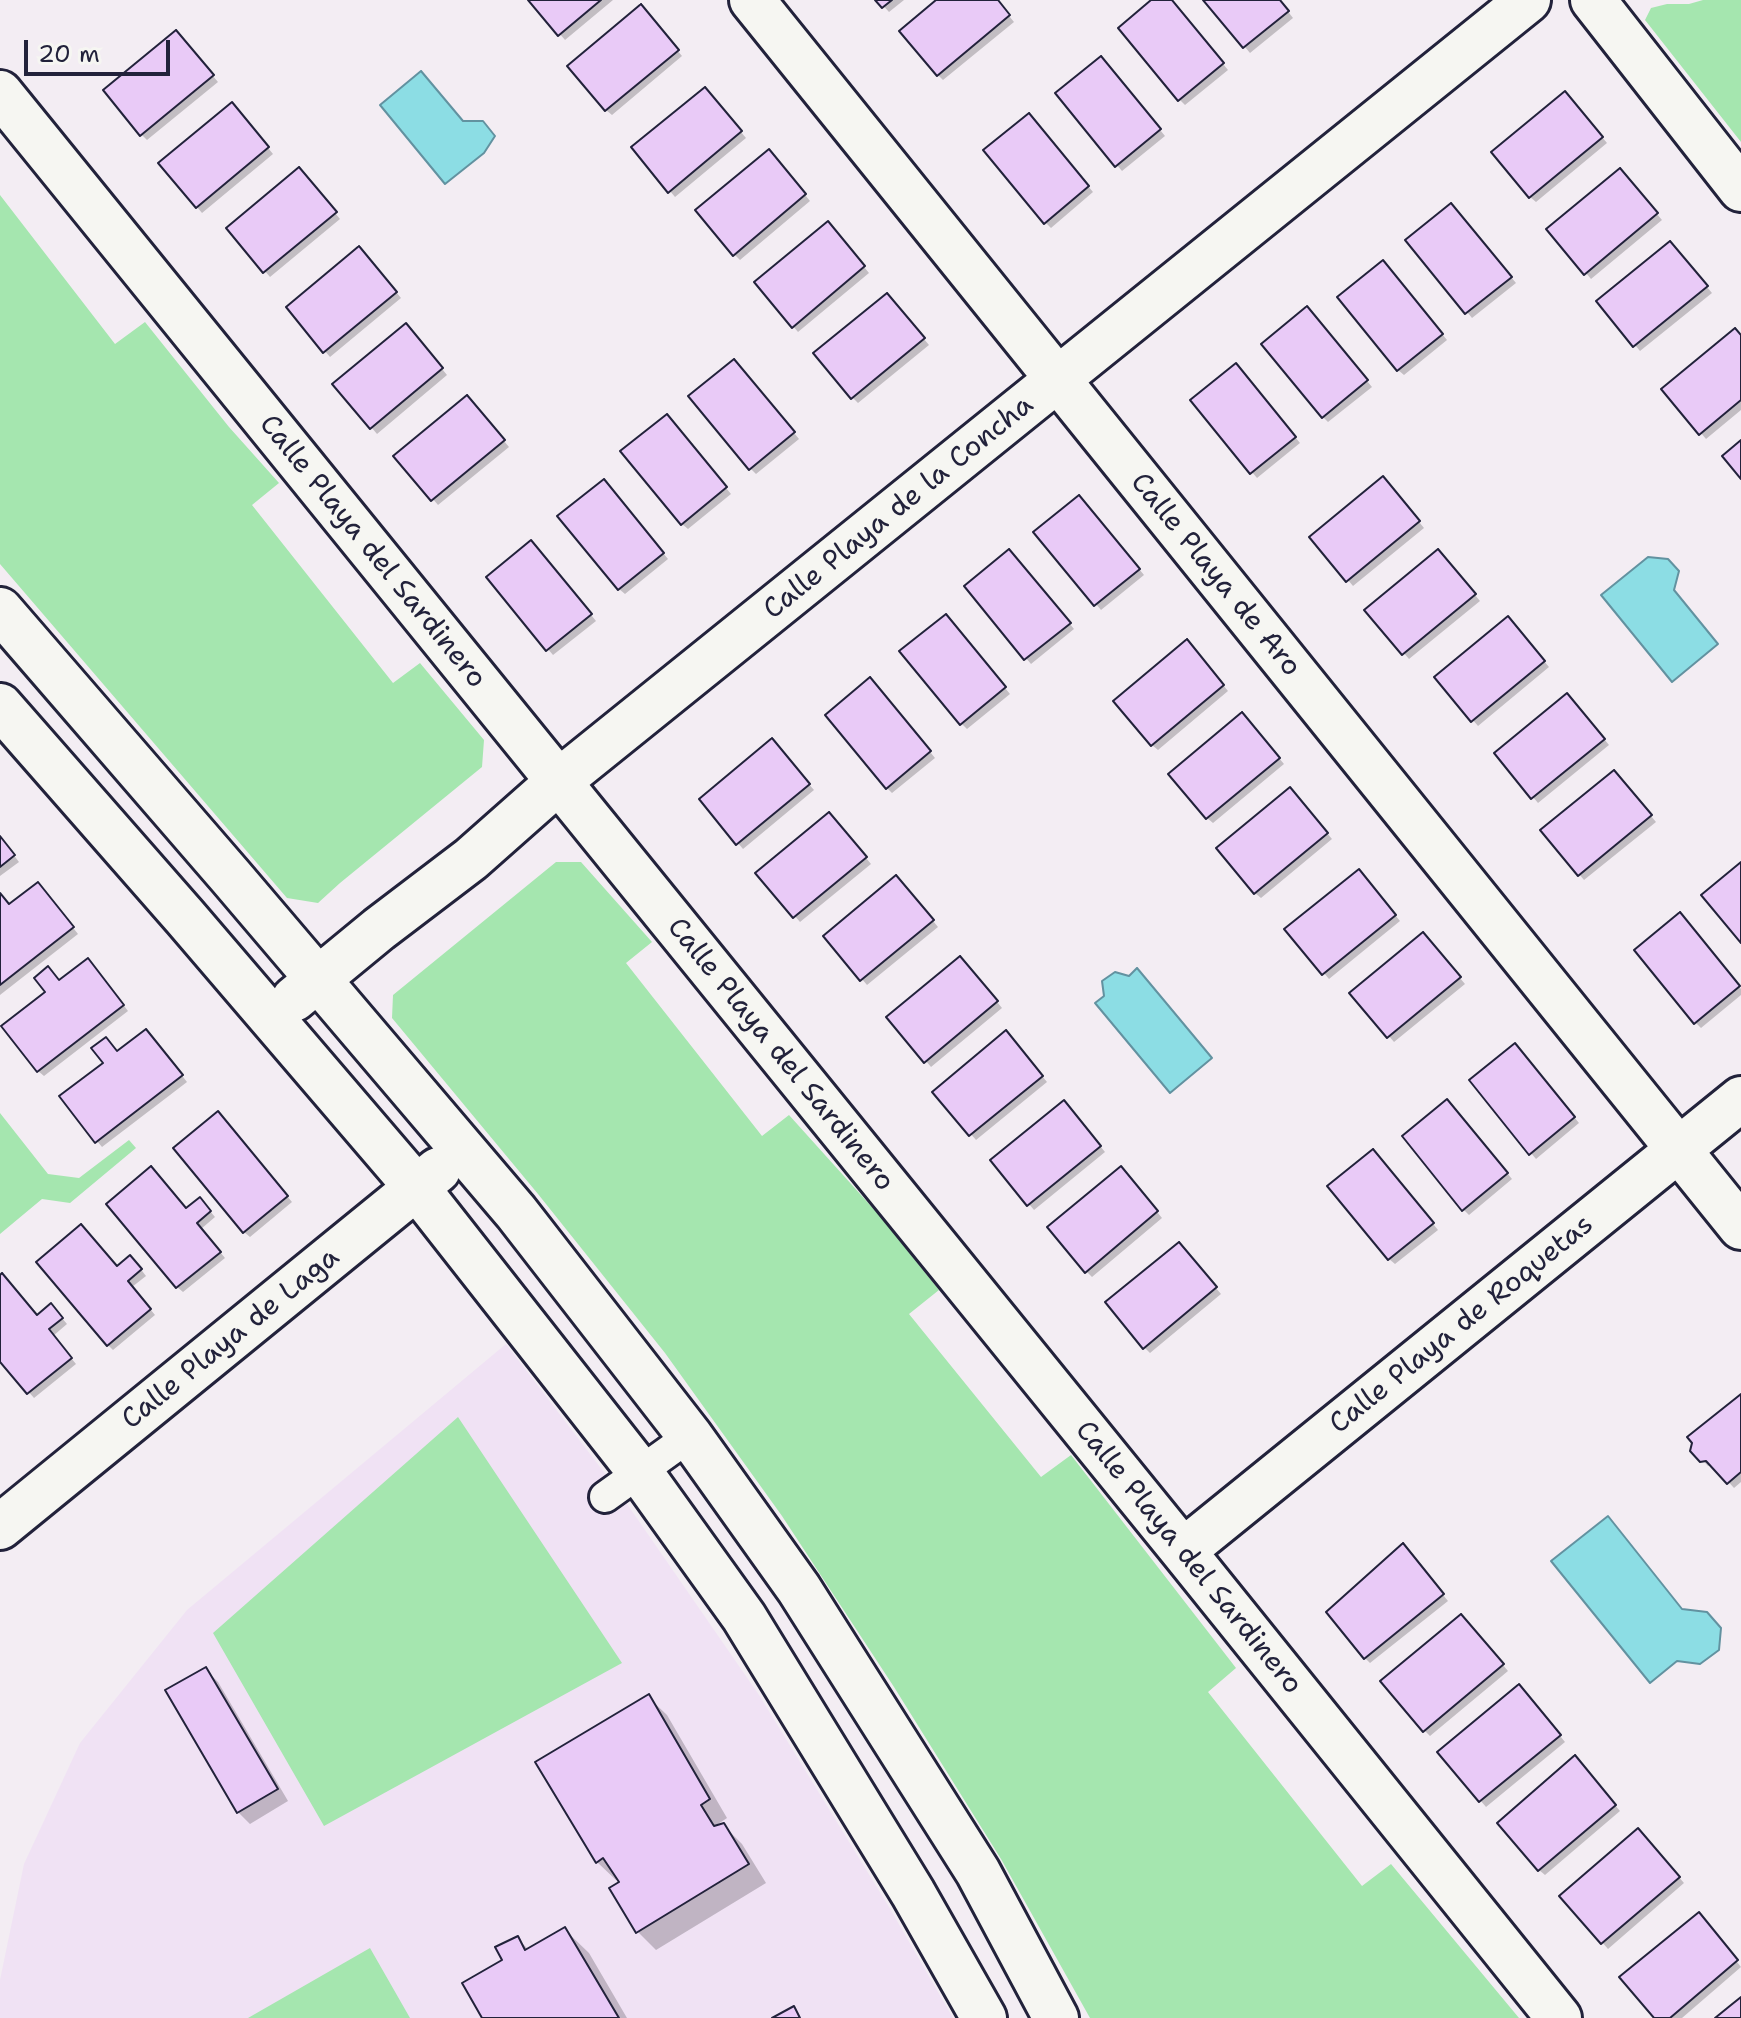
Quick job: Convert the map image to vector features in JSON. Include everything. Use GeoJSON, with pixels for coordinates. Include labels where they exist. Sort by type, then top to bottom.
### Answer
{"type":"FeatureCollection","features":[{"type":"Feature","properties":{"kind":"street","name":"Calle Playa de Aro"},"geometry":{"type":"LineString","coordinates":[[752,0],[1741,1227]]}},
{"type":"Feature","properties":{"kind":"street","name":"Calle Playa de la Concha"},"geometry":{"type":"LineString","coordinates":[[271,1018],[379,929],[471,859],[558,782],[1528,0]]}},
{"type":"Feature","properties":{"kind":"street"},"geometry":{"type":"LineString","coordinates":[[1593,0],[1741,189]]}},
{"type":"Feature","properties":{"kind":"street","name":"Calle Playa del Sardinero"},"geometry":{"type":"LineString","coordinates":[[0,93],[1559,2018]]}},
{"type":"Feature","properties":{"kind":"street"},"geometry":{"type":"LineString","coordinates":[[0,610],[516,1212],[690,1436],[799,1589],[978,1872],[1056,2018]]}},
{"type":"Feature","properties":{"kind":"street"},"geometry":{"type":"LineString","coordinates":[[46,663],[0,703],[417,1188],[640,1472],[744,1617],[913,1893],[984,2018]]}},
{"type":"Feature","properties":{"kind":"street","name":"Calle Playa de Roquetas"},"geometry":{"type":"LineString","coordinates":[[1183,1551],[1741,1099]]}},
{"type":"Feature","properties":{"kind":"street","name":"Calle Playa de Laga"},"geometry":{"type":"LineString","coordinates":[[0,1527],[462,1150]]}},
{"type":"Feature","properties":{"kind":"lane"},"geometry":{"type":"LineString","coordinates":[[605,1497],[690,1436]]}},
{"type":"Feature","properties":{"kind":"shaded area"},"geometry":{"type":"Polygon","coordinates":[[[506,1344],[616,1488],[759,1695],[953,2018],[0,2018],[0,1980],[24,1864],[80,1743],[187,1610],[506,1344]]]}},
{"type":"Feature","properties":{"kind":"green space"},"geometry":{"type":"Polygon","coordinates":[[[1703,0],[1741,0],[1741,142],[1645,20],[1651,8],[1703,0]]]}},
{"type":"Feature","properties":{"kind":"green space"},"geometry":{"type":"Polygon","coordinates":[[[0,195],[115,344],[145,322],[229,427],[279,483],[252,505],[393,683],[420,663],[484,740],[482,767],[318,903],[287,898],[0,564],[0,195]]]}},
{"type":"Feature","properties":{"kind":"green space"},"geometry":{"type":"Polygon","coordinates":[[[556,862],[581,862],[652,942],[626,963],[762,1136],[789,1115],[879,1215],[939,1290],[909,1314],[1041,1477],[1071,1455],[1236,1668],[1208,1692],[1362,1886],[1391,1864],[1519,2018],[1090,2018],[1001,1859],[782,1516],[665,1353],[392,1018],[393,995],[556,862]]]}},
{"type":"Feature","properties":{"kind":"green space"},"geometry":{"type":"Polygon","coordinates":[[[0,1113],[48,1174],[79,1178],[129,1140],[136,1148],[70,1203],[42,1199],[0,1234],[0,1113]]]}},
{"type":"Feature","properties":{"kind":"green space"},"geometry":{"type":"Polygon","coordinates":[[[458,1417],[622,1663],[324,1826],[213,1633],[458,1417]]]}},
{"type":"Feature","properties":{"kind":"green space"},"geometry":{"type":"Polygon","coordinates":[[[370,1948],[410,2018],[248,2018],[370,1948]]]}},
{"type":"Feature","properties":{"kind":"water"},"geometry":{"type":"Polygon","coordinates":[[[421,71],[463,121],[483,121],[495,136],[484,153],[445,184],[380,105],[421,71]]]}},
{"type":"Feature","properties":{"kind":"water"},"geometry":{"type":"Polygon","coordinates":[[[1648,557],[1668,559],[1679,571],[1674,590],[1718,644],[1672,682],[1601,595],[1648,557]]]}},
{"type":"Feature","properties":{"kind":"water"},"geometry":{"type":"Polygon","coordinates":[[[1137,968],[1212,1058],[1170,1093],[1095,1003],[1104,996],[1102,981],[1115,972],[1129,976],[1137,968]]]}},
{"type":"Feature","properties":{"kind":"water"},"geometry":{"type":"Polygon","coordinates":[[[1608,1516],[1682,1609],[1707,1612],[1721,1628],[1719,1650],[1700,1664],[1677,1661],[1650,1683],[1551,1561],[1608,1516]]]}},
{"type":"Feature","properties":{"kind":"building"},"geometry":{"type":"Polygon","coordinates":[[[528,0],[601,0],[558,36],[528,0]]]}},
{"type":"Feature","properties":{"kind":"building"},"geometry":{"type":"Polygon","coordinates":[[[875,0],[892,0],[882,8],[875,0]]]}},
{"type":"Feature","properties":{"kind":"building"},"geometry":{"type":"Polygon","coordinates":[[[936,0],[998,0],[1010,15],[937,76],[899,31],[936,0]]]}},
{"type":"Feature","properties":{"kind":"building"},"geometry":{"type":"Polygon","coordinates":[[[1151,0],[1172,0],[1224,63],[1178,101],[1118,28],[1151,0]]]}},
{"type":"Feature","properties":{"kind":"building"},"geometry":{"type":"Polygon","coordinates":[[[1203,0],[1280,0],[1289,11],[1243,48],[1203,0]]]}},
{"type":"Feature","properties":{"kind":"building"},"geometry":{"type":"Polygon","coordinates":[[[641,4],[679,50],[605,111],[567,66],[641,4]]]}},
{"type":"Feature","properties":{"kind":"building"},"geometry":{"type":"Polygon","coordinates":[[[176,30],[214,75],[140,136],[103,90],[176,30]]]}},
{"type":"Feature","properties":{"kind":"building"},"geometry":{"type":"Polygon","coordinates":[[[1101,56],[1161,129],[1115,167],[1055,93],[1101,56]]]}},
{"type":"Feature","properties":{"kind":"building"},"geometry":{"type":"Polygon","coordinates":[[[705,87],[742,131],[668,193],[631,147],[705,87]]]}},
{"type":"Feature","properties":{"kind":"building"},"geometry":{"type":"Polygon","coordinates":[[[1565,91],[1603,137],[1529,198],[1491,152],[1565,91]]]}},
{"type":"Feature","properties":{"kind":"building"},"geometry":{"type":"Polygon","coordinates":[[[232,102],[269,147],[196,208],[158,163],[232,102]]]}},
{"type":"Feature","properties":{"kind":"building"},"geometry":{"type":"Polygon","coordinates":[[[1029,113],[1089,186],[1044,224],[983,150],[1029,113]]]}},
{"type":"Feature","properties":{"kind":"building"},"geometry":{"type":"Polygon","coordinates":[[[769,149],[806,194],[733,256],[695,210],[769,149]]]}},
{"type":"Feature","properties":{"kind":"building"},"geometry":{"type":"Polygon","coordinates":[[[299,167],[337,212],[263,273],[226,228],[299,167]]]}},
{"type":"Feature","properties":{"kind":"building"},"geometry":{"type":"Polygon","coordinates":[[[1620,168],[1658,213],[1584,275],[1546,229],[1620,168]]]}},
{"type":"Feature","properties":{"kind":"building"},"geometry":{"type":"Polygon","coordinates":[[[1451,203],[1512,277],[1465,314],[1405,240],[1451,203]]]}},
{"type":"Feature","properties":{"kind":"building"},"geometry":{"type":"Polygon","coordinates":[[[828,221],[865,266],[792,328],[754,282],[828,221]]]}},
{"type":"Feature","properties":{"kind":"building"},"geometry":{"type":"Polygon","coordinates":[[[1670,241],[1708,286],[1633,347],[1596,301],[1670,241]]]}},
{"type":"Feature","properties":{"kind":"building"},"geometry":{"type":"Polygon","coordinates":[[[359,246],[397,292],[323,353],[286,307],[359,246]]]}},
{"type":"Feature","properties":{"kind":"building"},"geometry":{"type":"Polygon","coordinates":[[[1383,260],[1443,334],[1397,371],[1337,297],[1383,260]]]}},
{"type":"Feature","properties":{"kind":"building"},"geometry":{"type":"Polygon","coordinates":[[[887,293],[925,338],[851,399],[813,353],[887,293]]]}},
{"type":"Feature","properties":{"kind":"building"},"geometry":{"type":"Polygon","coordinates":[[[1307,306],[1368,380],[1322,418],[1261,344],[1307,306]]]}},
{"type":"Feature","properties":{"kind":"building"},"geometry":{"type":"Polygon","coordinates":[[[406,323],[443,368],[370,429],[332,384],[406,323]]]}},
{"type":"Feature","properties":{"kind":"building"},"geometry":{"type":"Polygon","coordinates":[[[1735,328],[1741,335],[1741,400],[1699,435],[1661,389],[1735,328]]]}},
{"type":"Feature","properties":{"kind":"building"},"geometry":{"type":"Polygon","coordinates":[[[734,359],[795,432],[749,470],[688,396],[734,359]]]}},
{"type":"Feature","properties":{"kind":"building"},"geometry":{"type":"Polygon","coordinates":[[[1236,363],[1296,437],[1250,474],[1190,400],[1236,363]]]}},
{"type":"Feature","properties":{"kind":"building"},"geometry":{"type":"Polygon","coordinates":[[[467,395],[505,440],[431,501],[393,456],[467,395]]]}},
{"type":"Feature","properties":{"kind":"building"},"geometry":{"type":"Polygon","coordinates":[[[667,414],[727,487],[681,525],[620,451],[667,414]]]}},
{"type":"Feature","properties":{"kind":"building"},"geometry":{"type":"Polygon","coordinates":[[[1741,440],[1741,479],[1722,456],[1741,440]]]}},
{"type":"Feature","properties":{"kind":"building"},"geometry":{"type":"Polygon","coordinates":[[[1383,476],[1420,521],[1346,582],[1309,537],[1383,476]]]}},
{"type":"Feature","properties":{"kind":"building"},"geometry":{"type":"Polygon","coordinates":[[[604,479],[664,553],[618,590],[557,516],[604,479]]]}},
{"type":"Feature","properties":{"kind":"building"},"geometry":{"type":"Polygon","coordinates":[[[1079,495],[1140,569],[1094,606],[1033,532],[1079,495]]]}},
{"type":"Feature","properties":{"kind":"building"},"geometry":{"type":"Polygon","coordinates":[[[531,540],[592,614],[546,651],[486,577],[531,540]]]}},
{"type":"Feature","properties":{"kind":"building"},"geometry":{"type":"Polygon","coordinates":[[[1009,549],[1071,623],[1024,660],[964,586],[1009,549]]]}},
{"type":"Feature","properties":{"kind":"building"},"geometry":{"type":"Polygon","coordinates":[[[1438,549],[1476,594],[1402,655],[1364,610],[1438,549]]]}},
{"type":"Feature","properties":{"kind":"building"},"geometry":{"type":"Polygon","coordinates":[[[946,614],[1006,687],[960,725],[899,651],[946,614]]]}},
{"type":"Feature","properties":{"kind":"building"},"geometry":{"type":"Polygon","coordinates":[[[1508,616],[1545,661],[1471,722],[1434,677],[1508,616]]]}},
{"type":"Feature","properties":{"kind":"building"},"geometry":{"type":"Polygon","coordinates":[[[1187,639],[1224,685],[1151,746],[1113,701],[1187,639]]]}},
{"type":"Feature","properties":{"kind":"building"},"geometry":{"type":"Polygon","coordinates":[[[870,677],[931,751],[886,789],[825,715],[870,677]]]}},
{"type":"Feature","properties":{"kind":"building"},"geometry":{"type":"Polygon","coordinates":[[[1567,693],[1605,739],[1531,799],[1494,753],[1567,693]]]}},
{"type":"Feature","properties":{"kind":"building"},"geometry":{"type":"Polygon","coordinates":[[[1242,712],[1280,758],[1206,819],[1168,774],[1242,712]]]}},
{"type":"Feature","properties":{"kind":"building"},"geometry":{"type":"Polygon","coordinates":[[[772,738],[810,784],[736,845],[699,799],[772,738]]]}},
{"type":"Feature","properties":{"kind":"building"},"geometry":{"type":"Polygon","coordinates":[[[1614,770],[1652,815],[1578,876],[1540,830],[1614,770]]]}},
{"type":"Feature","properties":{"kind":"building"},"geometry":{"type":"Polygon","coordinates":[[[1290,787],[1328,833],[1254,894],[1216,848],[1290,787]]]}},
{"type":"Feature","properties":{"kind":"building"},"geometry":{"type":"Polygon","coordinates":[[[829,812],[867,857],[793,918],[755,873],[829,812]]]}},
{"type":"Feature","properties":{"kind":"building"},"geometry":{"type":"Polygon","coordinates":[[[0,836],[15,855],[0,867],[0,836]]]}},
{"type":"Feature","properties":{"kind":"building"},"geometry":{"type":"Polygon","coordinates":[[[1741,862],[1741,943],[1701,895],[1741,862]]]}},
{"type":"Feature","properties":{"kind":"building"},"geometry":{"type":"Polygon","coordinates":[[[1359,869],[1396,915],[1322,975],[1284,929],[1359,869]]]}},
{"type":"Feature","properties":{"kind":"building"},"geometry":{"type":"Polygon","coordinates":[[[896,875],[934,920],[860,981],[823,936],[896,875]]]}},
{"type":"Feature","properties":{"kind":"building"},"geometry":{"type":"Polygon","coordinates":[[[38,882],[74,927],[0,985],[0,893],[9,904],[38,882]]]}},
{"type":"Feature","properties":{"kind":"building"},"geometry":{"type":"Polygon","coordinates":[[[1680,912],[1740,986],[1694,1024],[1634,950],[1680,912]]]}},
{"type":"Feature","properties":{"kind":"building"},"geometry":{"type":"Polygon","coordinates":[[[1423,932],[1461,977],[1387,1038],[1349,993],[1423,932]]]}},
{"type":"Feature","properties":{"kind":"building"},"geometry":{"type":"Polygon","coordinates":[[[960,956],[998,1001],[924,1063],[886,1017],[960,956]]]}},
{"type":"Feature","properties":{"kind":"building"},"geometry":{"type":"Polygon","coordinates":[[[88,958],[124,1005],[37,1072],[1,1026],[45,992],[34,978],[48,966],[59,980],[88,958]]]}},
{"type":"Feature","properties":{"kind":"building"},"geometry":{"type":"Polygon","coordinates":[[[146,1029],[183,1075],[95,1143],[59,1096],[103,1063],[91,1048],[106,1037],[117,1051],[146,1029]]]}},
{"type":"Feature","properties":{"kind":"building"},"geometry":{"type":"Polygon","coordinates":[[[1006,1030],[1043,1076],[969,1136],[932,1092],[1006,1030]]]}},
{"type":"Feature","properties":{"kind":"building"},"geometry":{"type":"Polygon","coordinates":[[[1515,1043],[1575,1117],[1529,1155],[1469,1080],[1515,1043]]]}},
{"type":"Feature","properties":{"kind":"building"},"geometry":{"type":"Polygon","coordinates":[[[1447,1099],[1508,1173],[1462,1211],[1402,1136],[1447,1099]]]}},
{"type":"Feature","properties":{"kind":"building"},"geometry":{"type":"Polygon","coordinates":[[[1064,1100],[1101,1146],[1027,1206],[990,1160],[1064,1100]]]}},
{"type":"Feature","properties":{"kind":"building"},"geometry":{"type":"Polygon","coordinates":[[[218,1111],[288,1196],[243,1233],[173,1148],[218,1111]]]}},
{"type":"Feature","properties":{"kind":"building"},"geometry":{"type":"Polygon","coordinates":[[[1373,1149],[1434,1223],[1388,1260],[1327,1186],[1373,1149]]]}},
{"type":"Feature","properties":{"kind":"building"},"geometry":{"type":"Polygon","coordinates":[[[151,1166],[186,1208],[200,1197],[211,1211],[197,1223],[221,1252],[176,1288],[106,1204],[151,1166]]]}},
{"type":"Feature","properties":{"kind":"building"},"geometry":{"type":"Polygon","coordinates":[[[1121,1166],[1158,1211],[1085,1273],[1047,1227],[1121,1166]]]}},
{"type":"Feature","properties":{"kind":"building"},"geometry":{"type":"Polygon","coordinates":[[[81,1224],[117,1266],[130,1255],[142,1269],[128,1281],[151,1309],[107,1346],[36,1262],[81,1224]]]}},
{"type":"Feature","properties":{"kind":"building"},"geometry":{"type":"Polygon","coordinates":[[[1179,1242],[1217,1287],[1143,1349],[1105,1302],[1179,1242]]]}},
{"type":"Feature","properties":{"kind":"building"},"geometry":{"type":"Polygon","coordinates":[[[2,1273],[37,1315],[51,1303],[63,1318],[49,1329],[72,1358],[27,1394],[0,1362],[2,1273]]]}},
{"type":"Feature","properties":{"kind":"building"},"geometry":{"type":"Polygon","coordinates":[[[1741,1394],[1741,1472],[1727,1484],[1706,1461],[1700,1462],[1690,1451],[1692,1443],[1687,1437],[1741,1394]]]}},
{"type":"Feature","properties":{"kind":"building"},"geometry":{"type":"Polygon","coordinates":[[[1403,1543],[1444,1594],[1364,1659],[1326,1612],[1403,1543]]]}},
{"type":"Feature","properties":{"kind":"building"},"geometry":{"type":"Polygon","coordinates":[[[1461,1614],[1504,1664],[1423,1732],[1380,1681],[1461,1614]]]}},
{"type":"Feature","properties":{"kind":"building"},"geometry":{"type":"Polygon","coordinates":[[[206,1667],[278,1789],[237,1813],[165,1690],[206,1667]]]}},
{"type":"Feature","properties":{"kind":"building"},"geometry":{"type":"Polygon","coordinates":[[[1519,1684],[1561,1735],[1479,1802],[1437,1752],[1519,1684]]]}},
{"type":"Feature","properties":{"kind":"building"},"geometry":{"type":"Polygon","coordinates":[[[649,1694],[710,1799],[701,1805],[714,1826],[724,1823],[749,1864],[636,1933],[609,1888],[619,1882],[603,1858],[596,1863],[535,1762],[649,1694]]]}},
{"type":"Feature","properties":{"kind":"building"},"geometry":{"type":"Polygon","coordinates":[[[1575,1755],[1616,1805],[1538,1871],[1497,1823],[1575,1755]]]}},
{"type":"Feature","properties":{"kind":"building"},"geometry":{"type":"Polygon","coordinates":[[[1638,1828],[1680,1877],[1601,1944],[1559,1896],[1638,1828]]]}},
{"type":"Feature","properties":{"kind":"building"},"geometry":{"type":"Polygon","coordinates":[[[1699,1912],[1738,1960],[1670,2018],[1654,2018],[1619,1977],[1699,1912]]]}},
{"type":"Feature","properties":{"kind":"building"},"geometry":{"type":"Polygon","coordinates":[[[565,1927],[619,2018],[482,2018],[462,1983],[502,1960],[495,1947],[518,1936],[525,1950],[565,1927]]]}},
{"type":"Feature","properties":{"kind":"building"},"geometry":{"type":"Polygon","coordinates":[[[1741,1997],[1741,2018],[1715,2018],[1731,2005],[1741,1997]]]}},
{"type":"Feature","properties":{"kind":"building"},"geometry":{"type":"Polygon","coordinates":[[[794,2006],[800,2018],[772,2018],[794,2006]]]}}]}
